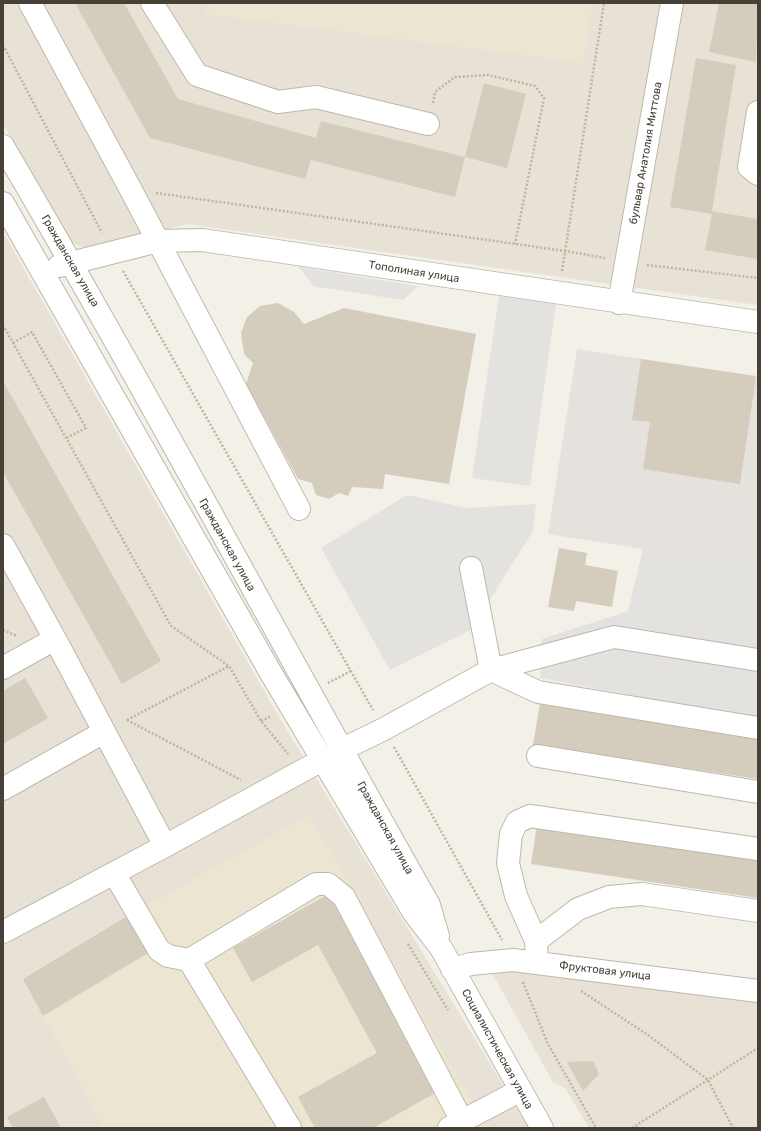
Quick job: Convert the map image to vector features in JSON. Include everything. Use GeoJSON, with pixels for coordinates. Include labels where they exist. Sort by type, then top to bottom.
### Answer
{"type":"FeatureCollection","features":[{"type":"Feature","properties":{"kind":"street"},"geometry":{"type":"LineString","coordinates":[[30,3],[131,190],[299,510]]}},
{"type":"Feature","properties":{"kind":"street"},"geometry":{"type":"LineString","coordinates":[[152,3],[197,75],[278,102],[316,98],[428,124]]}},
{"type":"Feature","properties":{"kind":"street","name":"бульвар Анатолия Миттова"},"geometry":{"type":"LineString","coordinates":[[619,303],[672,3]]}},
{"type":"Feature","properties":{"kind":"street"},"geometry":{"type":"LineString","coordinates":[[758,112],[749,167],[758,174]]}},
{"type":"Feature","properties":{"kind":"street","name":"Гражданская улица"},"geometry":{"type":"LineString","coordinates":[[3,146],[72,263],[341,750],[429,906],[441,948]]}},
{"type":"Feature","properties":{"kind":"street","name":"Гражданская улица"},"geometry":{"type":"LineString","coordinates":[[3,203],[322,760],[414,914],[441,948],[452,969]]}},
{"type":"Feature","properties":{"kind":"street","name":"Тополиная улица"},"geometry":{"type":"LineString","coordinates":[[41,271],[158,241],[202,240],[619,303],[758,322]]}},
{"type":"Feature","properties":{"kind":"street"},"geometry":{"type":"LineString","coordinates":[[3,545],[55,639],[165,846]]}},
{"type":"Feature","properties":{"kind":"street"},"geometry":{"type":"LineString","coordinates":[[471,568],[491,670]]}},
{"type":"Feature","properties":{"kind":"street"},"geometry":{"type":"LineString","coordinates":[[341,750],[384,729],[491,670],[614,638],[758,660]]}},
{"type":"Feature","properties":{"kind":"street"},"geometry":{"type":"LineString","coordinates":[[3,668],[55,639]]}},
{"type":"Feature","properties":{"kind":"street"},"geometry":{"type":"LineString","coordinates":[[491,670],[538,692],[758,728]]}},
{"type":"Feature","properties":{"kind":"street"},"geometry":{"type":"LineString","coordinates":[[3,788],[104,732]]}},
{"type":"Feature","properties":{"kind":"street"},"geometry":{"type":"LineString","coordinates":[[538,756],[758,792]]}},
{"type":"Feature","properties":{"kind":"street"},"geometry":{"type":"LineString","coordinates":[[3,932],[322,760]]}},
{"type":"Feature","properties":{"kind":"street"},"geometry":{"type":"LineString","coordinates":[[538,962],[536,941],[516,896],[508,863],[511,834],[517,822],[530,816],[758,849]]}},
{"type":"Feature","properties":{"kind":"street"},"geometry":{"type":"LineString","coordinates":[[114,873],[159,950],[168,956],[189,960],[316,884],[328,884],[344,897],[456,1125],[521,1090]]}},
{"type":"Feature","properties":{"kind":"street"},"geometry":{"type":"LineString","coordinates":[[536,941],[578,909],[609,897],[642,894],[758,911]]}},
{"type":"Feature","properties":{"kind":"street"},"geometry":{"type":"LineString","coordinates":[[189,960],[290,1128]]}},
{"type":"Feature","properties":{"kind":"street","name":"Фруктовая улица"},"geometry":{"type":"LineString","coordinates":[[452,969],[471,964],[513,960],[758,991]]}},
{"type":"Feature","properties":{"kind":"street","name":"Социалистическая улица"},"geometry":{"type":"LineString","coordinates":[[452,969],[542,1128]]}},
{"type":"Feature","properties":{"kind":"path"},"geometry":{"type":"LineString","coordinates":[[558,294],[604,3]]}},
{"type":"Feature","properties":{"kind":"path"},"geometry":{"type":"LineString","coordinates":[[3,45],[112,252],[384,729],[513,960],[548,1044],[596,1128]]}},
{"type":"Feature","properties":{"kind":"path"},"geometry":{"type":"LineString","coordinates":[[428,124],[436,92],[455,77],[488,74],[535,86],[544,98],[515,244]]}},
{"type":"Feature","properties":{"kind":"path"},"geometry":{"type":"LineString","coordinates":[[131,190],[565,251],[627,262],[758,278]]}},
{"type":"Feature","properties":{"kind":"path"},"geometry":{"type":"LineString","coordinates":[[3,325],[171,626],[229,666],[261,721],[276,712]]}},
{"type":"Feature","properties":{"kind":"path"},"geometry":{"type":"LineString","coordinates":[[13,343],[32,332],[86,428],[66,438]]}},
{"type":"Feature","properties":{"kind":"path"},"geometry":{"type":"LineString","coordinates":[[104,732],[229,666]]}},
{"type":"Feature","properties":{"kind":"path"},"geometry":{"type":"LineString","coordinates":[[327,684],[351,671]]}},
{"type":"Feature","properties":{"kind":"path"},"geometry":{"type":"LineString","coordinates":[[127,720],[263,792]]}},
{"type":"Feature","properties":{"kind":"path"},"geometry":{"type":"LineString","coordinates":[[576,988],[648,1035],[708,1080],[733,1128]]}},
{"type":"Feature","properties":{"kind":"path"},"geometry":{"type":"LineString","coordinates":[[632,1128],[758,1048]]}},
{"type":"Feature","properties":{"kind":"shaded area"},"geometry":{"type":"Polygon","coordinates":[[[3,3],[758,3],[758,305],[187,224],[87,249],[65,240],[3,124],[3,3]]]}},
{"type":"Feature","properties":{"kind":"shaded area"},"geometry":{"type":"Polygon","coordinates":[[[207,3],[592,3],[584,63],[205,14],[207,3]]]}},
{"type":"Feature","properties":{"kind":"shaded area"},"geometry":{"type":"Polygon","coordinates":[[[3,232],[276,712],[529,1128],[3,1128],[3,232]]]}},
{"type":"Feature","properties":{"kind":"shaded area"},"geometry":{"type":"Polygon","coordinates":[[[299,267],[418,286],[403,300],[313,286],[299,267]]]}},
{"type":"Feature","properties":{"kind":"shaded area"},"geometry":{"type":"Polygon","coordinates":[[[499,296],[556,304],[530,486],[472,478],[499,296]]]}},
{"type":"Feature","properties":{"kind":"shaded area"},"geometry":{"type":"Polygon","coordinates":[[[577,349],[758,377],[758,561],[643,549],[548,534],[577,349]]]}},
{"type":"Feature","properties":{"kind":"shaded area"},"geometry":{"type":"Polygon","coordinates":[[[407,495],[467,508],[536,504],[533,531],[471,630],[390,670],[321,548],[407,495]]]}},
{"type":"Feature","properties":{"kind":"shaded area"},"geometry":{"type":"Polygon","coordinates":[[[643,549],[758,561],[758,719],[540,678],[542,639],[628,611],[643,549]]]}},
{"type":"Feature","properties":{"kind":"shaded area"},"geometry":{"type":"Polygon","coordinates":[[[310,815],[487,1128],[104,1128],[23,979],[134,912],[310,815]]]}},
{"type":"Feature","properties":{"kind":"shaded area"},"geometry":{"type":"Polygon","coordinates":[[[488,966],[758,986],[758,1128],[589,1128],[565,1088],[553,1082],[488,966]]]}},
{"type":"Feature","properties":{"kind":"building"},"geometry":{"type":"Polygon","coordinates":[[[75,3],[124,3],[178,99],[316,138],[321,121],[465,157],[455,197],[311,160],[305,179],[150,138],[75,3]]]}},
{"type":"Feature","properties":{"kind":"building"},"geometry":{"type":"Polygon","coordinates":[[[719,3],[758,3],[756,62],[709,52],[719,3]]]}},
{"type":"Feature","properties":{"kind":"building"},"geometry":{"type":"Polygon","coordinates":[[[696,58],[736,65],[712,211],[758,219],[758,259],[705,250],[712,214],[670,207],[696,58]]]}},
{"type":"Feature","properties":{"kind":"building"},"geometry":{"type":"Polygon","coordinates":[[[484,83],[526,94],[507,168],[465,157],[484,83]]]}},
{"type":"Feature","properties":{"kind":"building"},"geometry":{"type":"Polygon","coordinates":[[[278,303],[294,312],[304,324],[344,308],[476,334],[449,484],[385,474],[383,489],[352,487],[348,496],[339,493],[329,499],[316,495],[312,483],[298,479],[246,384],[253,363],[244,354],[241,333],[247,317],[260,306],[278,303]]]}},
{"type":"Feature","properties":{"kind":"building"},"geometry":{"type":"Polygon","coordinates":[[[641,359],[756,376],[740,484],[643,469],[650,422],[632,420],[641,359]]]}},
{"type":"Feature","properties":{"kind":"building"},"geometry":{"type":"Polygon","coordinates":[[[3,381],[161,661],[122,684],[3,472],[3,381]]]}},
{"type":"Feature","properties":{"kind":"building"},"geometry":{"type":"Polygon","coordinates":[[[559,548],[587,553],[585,565],[618,571],[612,607],[576,601],[574,611],[548,607],[559,548]]]}},
{"type":"Feature","properties":{"kind":"building"},"geometry":{"type":"Polygon","coordinates":[[[25,678],[48,718],[3,744],[3,691],[25,678]]]}},
{"type":"Feature","properties":{"kind":"building"},"geometry":{"type":"Polygon","coordinates":[[[540,704],[758,737],[758,779],[533,745],[540,704]]]}},
{"type":"Feature","properties":{"kind":"building"},"geometry":{"type":"Polygon","coordinates":[[[537,824],[758,857],[758,898],[531,864],[537,824]]]}},
{"type":"Feature","properties":{"kind":"building"},"geometry":{"type":"Polygon","coordinates":[[[329,894],[439,1091],[373,1128],[315,1128],[298,1097],[377,1053],[318,945],[252,982],[233,948],[329,894]]]}},
{"type":"Feature","properties":{"kind":"building"},"geometry":{"type":"Polygon","coordinates":[[[134,912],[153,950],[43,1016],[23,979],[134,912]]]}},
{"type":"Feature","properties":{"kind":"building"},"geometry":{"type":"Polygon","coordinates":[[[593,1061],[599,1074],[583,1091],[567,1062],[593,1061]]]}},
{"type":"Feature","properties":{"kind":"building"},"geometry":{"type":"Polygon","coordinates":[[[44,1097],[61,1128],[13,1128],[7,1117],[44,1097]]]}}]}
